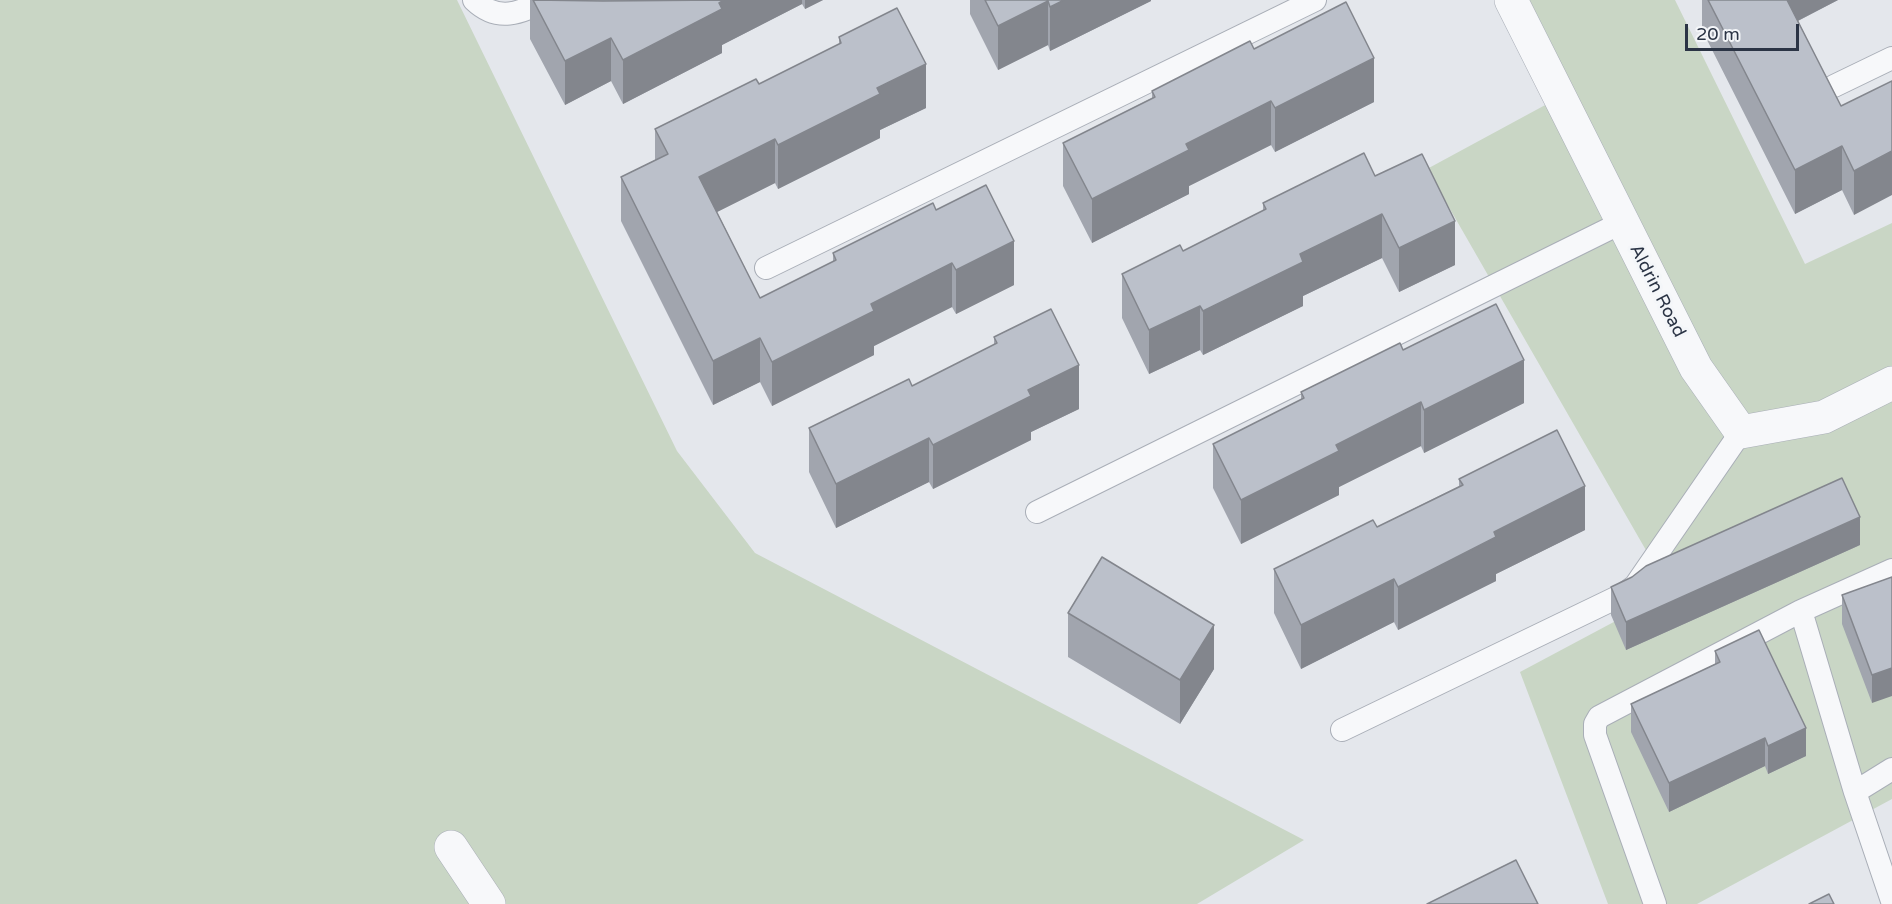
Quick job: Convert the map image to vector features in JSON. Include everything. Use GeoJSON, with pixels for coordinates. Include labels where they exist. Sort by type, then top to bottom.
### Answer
{"type":"FeatureCollection","features":[{"type":"Feature","properties":{"kind":"street","name":"Aldrin Road"},"geometry":{"type":"LineString","coordinates":[[1512,0],[1696,368],[1741,432]]}},
{"type":"Feature","properties":{"kind":"street"},"geometry":{"type":"LineString","coordinates":[[1741,432],[1824,417],[1892,383]]}},
{"type":"Feature","properties":{"kind":"street"},"geometry":{"type":"LineString","coordinates":[[451,847],[489,904]]}},
{"type":"Feature","properties":{"kind":"lane"},"geometry":{"type":"LineString","coordinates":[[474,0],[481,7],[504,15],[520,12],[546,0]]}},
{"type":"Feature","properties":{"kind":"lane"},"geometry":{"type":"LineString","coordinates":[[766,268],[1315,0]]}},
{"type":"Feature","properties":{"kind":"lane"},"geometry":{"type":"LineString","coordinates":[[1834,86],[1892,58]]}},
{"type":"Feature","properties":{"kind":"lane"},"geometry":{"type":"LineString","coordinates":[[1037,512],[1623,222]]}},
{"type":"Feature","properties":{"kind":"lane"},"geometry":{"type":"LineString","coordinates":[[1342,730],[1624,594],[1635,586],[1741,432]]}},
{"type":"Feature","properties":{"kind":"lane"},"geometry":{"type":"LineString","coordinates":[[1655,904],[1594,735],[1595,724],[1599,717],[1801,611],[1892,570]]}},
{"type":"Feature","properties":{"kind":"lane"},"geometry":{"type":"LineString","coordinates":[[1801,611],[1855,792],[1892,901]]}},
{"type":"Feature","properties":{"kind":"lane"},"geometry":{"type":"LineString","coordinates":[[1855,792],[1892,769]]}},
{"type":"Feature","properties":{"kind":"green space"},"geometry":{"type":"Polygon","coordinates":[[[0,0],[457,0],[677,451],[755,553],[1304,840],[1197,904],[0,904],[0,0]]]}},
{"type":"Feature","properties":{"kind":"green space"},"geometry":{"type":"Polygon","coordinates":[[[1511,0],[1675,0],[1805,264],[1892,223],[1892,799],[1697,904],[1608,904],[1520,672],[1670,592],[1427,169],[1560,97],[1511,0]]]}},
{"type":"Feature","properties":{"kind":"building"},"geometry":{"type":"Polygon","coordinates":[[[533,0],[724,0],[719,3],[722,9],[623,60],[611,38],[565,61],[533,0]]]}},
{"type":"Feature","properties":{"kind":"building"},"geometry":{"type":"Polygon","coordinates":[[[985,0],[1064,0],[1050,7],[1048,1],[998,26],[985,0]]]}},
{"type":"Feature","properties":{"kind":"building"},"geometry":{"type":"Polygon","coordinates":[[[1708,0],[1787,0],[1841,106],[1892,81],[1892,151],[1854,171],[1842,146],[1795,170],[1708,0]]]}},
{"type":"Feature","properties":{"kind":"building"},"geometry":{"type":"Polygon","coordinates":[[[1346,2],[1374,58],[1275,108],[1271,101],[1186,144],[1189,150],[1092,199],[1063,143],[1155,97],[1152,91],[1250,41],[1254,49],[1346,2]]]}},
{"type":"Feature","properties":{"kind":"building"},"geometry":{"type":"Polygon","coordinates":[[[897,8],[926,64],[877,88],[880,94],[778,145],[775,139],[699,177],[760,298],[836,260],[833,253],[933,203],[936,210],[986,185],[1014,241],[956,270],[952,263],[871,304],[874,311],[772,362],[760,338],[713,361],[621,177],[668,154],[655,129],[756,79],[759,84],[841,43],[839,37],[897,8]]]}},
{"type":"Feature","properties":{"kind":"building"},"geometry":{"type":"Polygon","coordinates":[[[1364,153],[1375,176],[1422,154],[1455,221],[1399,248],[1382,214],[1300,254],[1303,262],[1203,311],[1200,306],[1149,330],[1122,274],[1180,245],[1183,251],[1266,209],[1263,203],[1364,153]]]}},
{"type":"Feature","properties":{"kind":"building"},"geometry":{"type":"Polygon","coordinates":[[[1496,304],[1524,360],[1424,410],[1421,402],[1336,445],[1339,451],[1241,500],[1213,444],[1304,398],[1301,392],[1400,343],[1403,350],[1496,304]]]}},
{"type":"Feature","properties":{"kind":"building"},"geometry":{"type":"Polygon","coordinates":[[[1051,309],[1079,365],[1028,390],[1031,396],[933,445],[929,438],[836,484],[809,428],[909,379],[912,386],[997,343],[994,337],[1051,309]]]}},
{"type":"Feature","properties":{"kind":"building"},"geometry":{"type":"Polygon","coordinates":[[[1557,430],[1585,486],[1494,532],[1496,537],[1398,587],[1394,579],[1301,625],[1274,569],[1373,520],[1377,527],[1463,485],[1459,479],[1557,430]]]}},
{"type":"Feature","properties":{"kind":"building"},"geometry":{"type":"Polygon","coordinates":[[[1842,478],[1860,517],[1626,622],[1611,587],[1632,577],[1646,566],[1842,478]]]}},
{"type":"Feature","properties":{"kind":"building"},"geometry":{"type":"Polygon","coordinates":[[[1102,557],[1214,625],[1180,680],[1068,613],[1102,557]]]}},
{"type":"Feature","properties":{"kind":"building"},"geometry":{"type":"Polygon","coordinates":[[[1892,577],[1892,668],[1872,675],[1842,595],[1892,577]]]}},
{"type":"Feature","properties":{"kind":"building"},"geometry":{"type":"Polygon","coordinates":[[[1759,630],[1806,728],[1768,746],[1765,738],[1669,783],[1631,704],[1720,662],[1715,651],[1759,630]]]}},
{"type":"Feature","properties":{"kind":"building"},"geometry":{"type":"Polygon","coordinates":[[[1516,860],[1538,904],[1427,904],[1516,860]]]}},
{"type":"Feature","properties":{"kind":"building"},"geometry":{"type":"Polygon","coordinates":[[[1829,894],[1834,904],[1809,904],[1829,894]]]}}]}
